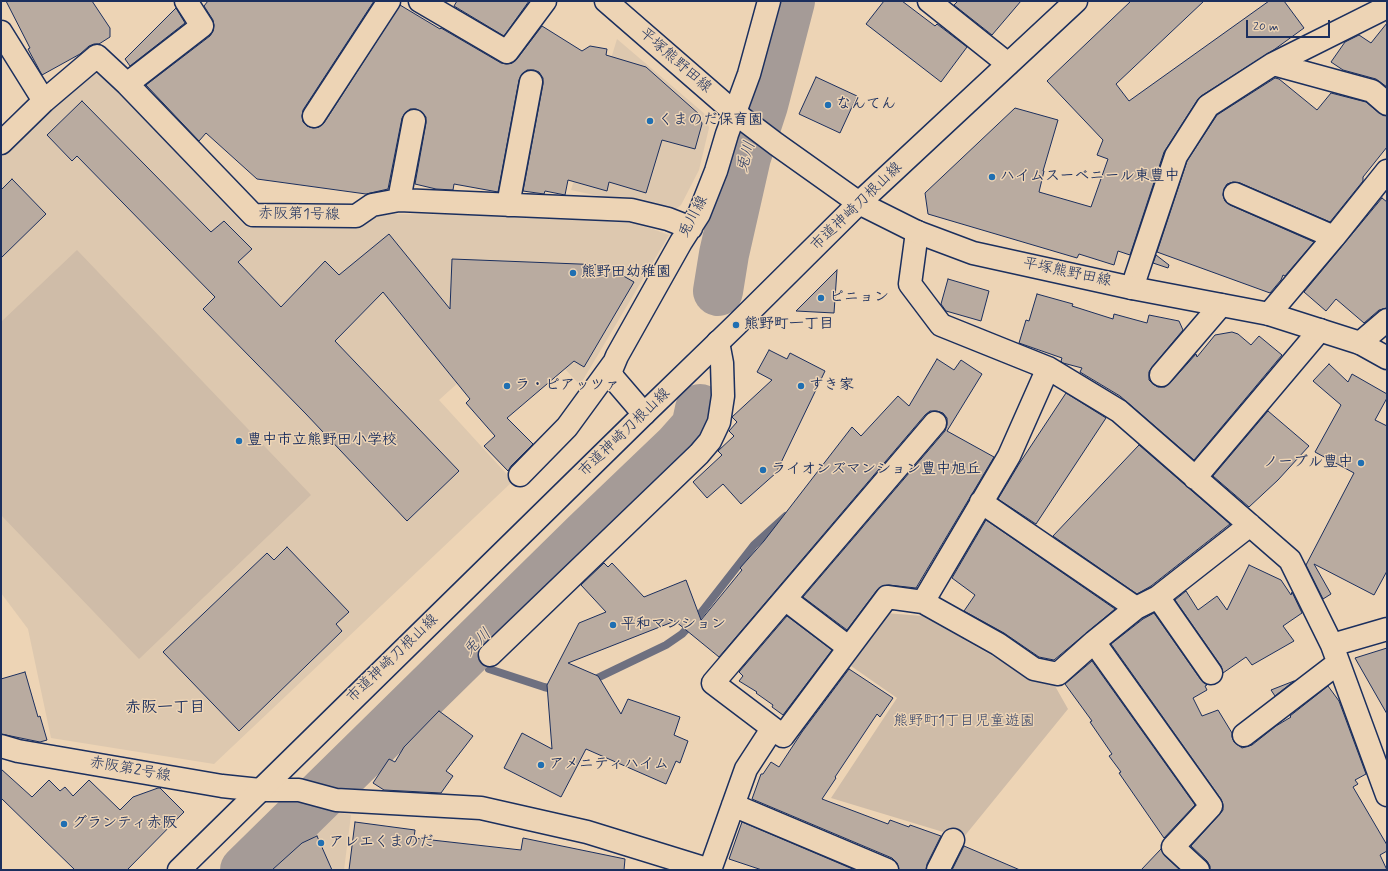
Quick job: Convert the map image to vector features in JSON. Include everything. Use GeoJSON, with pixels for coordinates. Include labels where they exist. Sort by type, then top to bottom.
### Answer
{"type":"FeatureCollection","features":[{"type":"Feature","properties":{"kind":"street"},"geometry":{"type":"LineString","coordinates":[[127,84],[202,26],[186,1]]}},
{"type":"Feature","properties":{"kind":"street"},"geometry":{"type":"LineString","coordinates":[[314,116],[389,1]]}},
{"type":"Feature","properties":{"kind":"street"},"geometry":{"type":"LineString","coordinates":[[420,1],[507,52],[545,1]]}},
{"type":"Feature","properties":{"kind":"street","name":"平塚熊野田線"},"geometry":{"type":"LineString","coordinates":[[606,1],[740,117],[767,138],[859,203],[917,232],[974,253],[1132,288],[1269,314],[1360,344],[1387,358]]}},
{"type":"Feature","properties":{"kind":"street","name":"兎川線"},"geometry":{"type":"LineString","coordinates":[[520,475],[567,427],[613,364],[681,242],[699,214],[740,117],[749,74],[769,1]]}},
{"type":"Feature","properties":{"kind":"street"},"geometry":{"type":"LineString","coordinates":[[929,1],[1008,64]]}},
{"type":"Feature","properties":{"kind":"street","name":"市道神崎刀根山線"},"geometry":{"type":"LineString","coordinates":[[179,870],[859,203],[1076,1]]}},
{"type":"Feature","properties":{"kind":"street"},"geometry":{"type":"LineString","coordinates":[[1132,288],[1176,156],[1208,106],[1273,64],[1387,7]]}},
{"type":"Feature","properties":{"kind":"street"},"geometry":{"type":"LineString","coordinates":[[1,32],[44,101]]}},
{"type":"Feature","properties":{"kind":"street","name":"赤阪第1号線"},"geometry":{"type":"LineString","coordinates":[[1,143],[44,101],[98,56],[127,84],[253,215],[356,216],[372,205],[399,200],[630,210],[668,219],[690,228]]}},
{"type":"Feature","properties":{"kind":"street"},"geometry":{"type":"LineString","coordinates":[[1273,64],[1372,91],[1387,104]]}},
{"type":"Feature","properties":{"kind":"street"},"geometry":{"type":"LineString","coordinates":[[508,205],[531,82]]}},
{"type":"Feature","properties":{"kind":"street"},"geometry":{"type":"LineString","coordinates":[[399,200],[414,121]]}},
{"type":"Feature","properties":{"kind":"street"},"geometry":{"type":"LineString","coordinates":[[1269,314],[1387,171]]}},
{"type":"Feature","properties":{"kind":"street"},"geometry":{"type":"LineString","coordinates":[[1235,194],[1334,237]]}},
{"type":"Feature","properties":{"kind":"street"},"geometry":{"type":"LineString","coordinates":[[917,232],[910,284],[941,325],[1048,368],[1119,411],[1290,560],[1335,654],[1387,795]]}},
{"type":"Feature","properties":{"kind":"street"},"geometry":{"type":"LineString","coordinates":[[1161,375],[1221,304]]}},
{"type":"Feature","properties":{"kind":"street"},"geometry":{"type":"LineString","coordinates":[[1360,344],[1387,320]]}},
{"type":"Feature","properties":{"kind":"street"},"geometry":{"type":"LineString","coordinates":[[1196,478],[1320,330]]}},
{"type":"Feature","properties":{"kind":"street"},"geometry":{"type":"LineString","coordinates":[[490,655],[699,454],[710,441],[719,422],[723,396],[722,363],[718,342]]}},
{"type":"Feature","properties":{"kind":"street"},"geometry":{"type":"LineString","coordinates":[[613,364],[611,373],[614,379],[644,414]]}},
{"type":"Feature","properties":{"kind":"street"},"geometry":{"type":"LineString","coordinates":[[923,602],[1009,456],[1048,368]]}},
{"type":"Feature","properties":{"kind":"street"},"geometry":{"type":"LineString","coordinates":[[935,423],[713,683],[783,736],[848,647],[887,597],[923,602],[998,644],[1034,669],[1058,674],[1136,608],[1158,597],[1250,525]]}},
{"type":"Feature","properties":{"kind":"street"},"geometry":{"type":"LineString","coordinates":[[981,502],[1136,608]]}},
{"type":"Feature","properties":{"kind":"street"},"geometry":{"type":"LineString","coordinates":[[1158,597],[1211,673]]}},
{"type":"Feature","properties":{"kind":"street"},"geometry":{"type":"LineString","coordinates":[[785,599],[848,647]]}},
{"type":"Feature","properties":{"kind":"street"},"geometry":{"type":"LineString","coordinates":[[1244,735],[1335,654],[1387,629]]}},
{"type":"Feature","properties":{"kind":"street"},"geometry":{"type":"LineString","coordinates":[[1094,642],[1211,806],[1173,847],[1198,870]]}},
{"type":"Feature","properties":{"kind":"street"},"geometry":{"type":"LineString","coordinates":[[772,729],[746,769],[733,805],[886,870]]}},
{"type":"Feature","properties":{"kind":"street","name":"赤阪第2号線"},"geometry":{"type":"LineString","coordinates":[[1,746],[18,751],[222,786],[260,790],[299,790],[336,800],[481,808],[587,832],[710,870],[733,805]]}},
{"type":"Feature","properties":{"kind":"street"},"geometry":{"type":"LineString","coordinates":[[938,870],[953,840]]}},
{"type":"Feature","properties":{"kind":"shaded area","name":"くまのだ保育園"},"geometry":{"type":"Polygon","coordinates":[[[617,39],[706,115],[709,128],[699,170],[681,205],[672,212],[571,190],[617,39]]]}},
{"type":"Feature","properties":{"kind":"shaded area","name":"豊中市立熊野田小学校"},"geometry":{"type":"Polygon","coordinates":[[[86,73],[100,73],[246,227],[361,227],[376,214],[617,216],[669,235],[580,385],[523,324],[439,400],[513,481],[214,764],[51,738],[28,629],[1,593],[1,155],[86,73]]]}},
{"type":"Feature","properties":{"kind":"shaded area","name":"アレエくまのだ"},"geometry":{"type":"Polygon","coordinates":[[[328,810],[351,815],[344,870],[266,870],[328,810]]]}},
{"type":"Feature","properties":{"kind":"green space"},"geometry":{"type":"Polygon","coordinates":[[[77,250],[311,495],[139,659],[1,515],[1,322],[77,250]]]}},
{"type":"Feature","properties":{"kind":"green space","name":"熊野町1丁目児童遊園"},"geometry":{"type":"Polygon","coordinates":[[[885,613],[923,616],[1036,681],[1055,686],[1068,709],[963,838],[831,798],[897,698],[851,666],[885,613]]]}},
{"type":"Feature","properties":{"kind":"building"},"geometry":{"type":"Polygon","coordinates":[[[6,1],[92,1],[110,28],[110,37],[99,44],[89,46],[80,54],[42,75],[28,49],[30,48],[6,1]]]}},
{"type":"Feature","properties":{"kind":"building"},"geometry":{"type":"Polygon","coordinates":[[[208,1],[374,1],[303,110],[303,122],[307,126],[313,128],[319,127],[324,123],[400,5],[501,63],[512,63],[517,59],[542,26],[582,51],[590,46],[607,49],[606,55],[646,67],[700,115],[702,124],[695,149],[662,140],[646,193],[609,182],[607,191],[568,180],[565,195],[545,191],[544,194],[523,191],[543,84],[543,78],[539,72],[527,70],[522,74],[519,80],[498,192],[454,184],[453,190],[436,189],[415,184],[426,123],[426,117],[422,112],[416,109],[410,109],[402,118],[388,189],[366,194],[257,179],[206,133],[199,141],[146,85],[210,36],[214,25],[213,20],[204,6],[208,1]]]}},
{"type":"Feature","properties":{"kind":"building"},"geometry":{"type":"Polygon","coordinates":[[[457,1],[529,1],[504,36],[454,6],[457,1]]]}},
{"type":"Feature","properties":{"kind":"building"},"geometry":{"type":"Polygon","coordinates":[[[884,1],[902,1],[935,26],[937,24],[967,47],[941,82],[866,24],[884,1]]]}},
{"type":"Feature","properties":{"kind":"building"},"geometry":{"type":"Polygon","coordinates":[[[958,1],[1021,1],[992,35],[954,5],[958,1]]]}},
{"type":"Feature","properties":{"kind":"building"},"geometry":{"type":"Polygon","coordinates":[[[1131,1],[1204,1],[1116,84],[1129,101],[1269,1],[1284,1],[1304,28],[1275,49],[1198,99],[1164,152],[1130,255],[1118,251],[1114,265],[1079,254],[1077,258],[928,214],[925,193],[1015,108],[1058,120],[1043,171],[1039,192],[1091,207],[1108,159],[1097,155],[1103,140],[1047,81],[1131,1]]]}},
{"type":"Feature","properties":{"kind":"building"},"geometry":{"type":"Polygon","coordinates":[[[176,8],[185,23],[130,66],[125,59],[176,8]]]}},
{"type":"Feature","properties":{"kind":"building"},"geometry":{"type":"Polygon","coordinates":[[[1387,23],[1387,87],[1376,79],[1343,70],[1331,62],[1345,42],[1359,35],[1371,43],[1387,23]]]}},
{"type":"Feature","properties":{"kind":"building","name":"なんてん"},"geometry":{"type":"Polygon","coordinates":[[[816,77],[857,96],[840,133],[799,114],[816,77]]]}},
{"type":"Feature","properties":{"kind":"building"},"geometry":{"type":"Polygon","coordinates":[[[1275,78],[1279,79],[1317,110],[1331,93],[1366,102],[1379,113],[1387,116],[1387,147],[1363,177],[1363,181],[1330,222],[1240,183],[1233,182],[1227,184],[1223,195],[1225,201],[1230,205],[1314,242],[1285,276],[1283,275],[1281,280],[1270,293],[1157,252],[1187,161],[1217,115],[1275,78]]]}},
{"type":"Feature","properties":{"kind":"building"},"geometry":{"type":"Polygon","coordinates":[[[82,101],[211,232],[224,221],[252,249],[238,262],[281,307],[325,261],[339,275],[389,234],[450,309],[452,259],[604,265],[634,282],[584,367],[574,361],[507,418],[533,444],[508,471],[484,446],[495,436],[466,403],[470,399],[383,292],[335,341],[459,471],[407,521],[306,414],[203,309],[215,297],[77,156],[72,161],[47,135],[82,101]]]}},
{"type":"Feature","properties":{"kind":"building"},"geometry":{"type":"Polygon","coordinates":[[[12,179],[46,214],[1,258],[1,190],[12,179]]]}},
{"type":"Feature","properties":{"kind":"building"},"geometry":{"type":"Polygon","coordinates":[[[1382,198],[1387,202],[1387,308],[1379,310],[1364,323],[1336,299],[1326,311],[1304,292],[1382,198]]]}},
{"type":"Feature","properties":{"kind":"building"},"geometry":{"type":"Polygon","coordinates":[[[1156,255],[1169,265],[1168,268],[1153,263],[1156,255]]]}},
{"type":"Feature","properties":{"kind":"building"},"geometry":{"type":"Polygon","coordinates":[[[837,270],[834,313],[796,311],[837,270]]]}},
{"type":"Feature","properties":{"kind":"building"},"geometry":{"type":"Polygon","coordinates":[[[948,279],[989,291],[981,321],[946,311],[941,304],[948,279]]]}},
{"type":"Feature","properties":{"kind":"building"},"geometry":{"type":"Polygon","coordinates":[[[1037,294],[1073,304],[1072,306],[1113,319],[1114,314],[1147,323],[1149,315],[1179,321],[1183,330],[1149,372],[1149,380],[1158,387],[1165,387],[1170,383],[1196,354],[1197,357],[1215,335],[1232,332],[1238,334],[1251,345],[1259,336],[1282,355],[1194,460],[1120,396],[1080,372],[1082,368],[1063,363],[1061,361],[1062,358],[1019,343],[1026,320],[1029,321],[1037,294]]]}},
{"type":"Feature","properties":{"kind":"building","name":"ライオンズマンション豊中旭丘"},"geometry":{"type":"Polygon","coordinates":[[[769,350],[787,359],[790,353],[825,371],[776,473],[741,504],[723,484],[707,498],[693,482],[722,455],[718,451],[734,436],[729,431],[737,422],[732,417],[772,380],[757,372],[769,350]]]}},
{"type":"Feature","properties":{"kind":"building"},"geometry":{"type":"Polygon","coordinates":[[[937,359],[954,370],[961,360],[982,374],[947,431],[994,457],[916,588],[889,585],[882,586],[877,590],[847,630],[803,597],[945,431],[947,418],[943,413],[937,411],[930,411],[925,415],[719,657],[675,621],[568,663],[598,676],[621,714],[628,699],[680,717],[674,735],[688,741],[680,763],[676,761],[666,784],[586,749],[561,797],[504,768],[522,733],[552,749],[547,685],[579,623],[606,612],[581,585],[604,563],[608,567],[612,563],[644,597],[686,580],[701,620],[742,570],[740,568],[764,541],[852,427],[861,436],[898,396],[909,406],[937,359]]]}},
{"type":"Feature","properties":{"kind":"building"},"geometry":{"type":"Polygon","coordinates":[[[1329,364],[1348,382],[1352,374],[1387,394],[1387,398],[1375,420],[1387,426],[1387,571],[1374,595],[1314,564],[1331,594],[1323,599],[1306,565],[1354,473],[1315,452],[1341,405],[1313,381],[1329,364]]]}},
{"type":"Feature","properties":{"kind":"building"},"geometry":{"type":"Polygon","coordinates":[[[1066,393],[1106,418],[1036,524],[998,499],[1019,464],[1066,393]]]}},
{"type":"Feature","properties":{"kind":"building"},"geometry":{"type":"Polygon","coordinates":[[[1268,411],[1309,446],[1278,480],[1249,507],[1213,476],[1268,411]]]}},
{"type":"Feature","properties":{"kind":"building"},"geometry":{"type":"Polygon","coordinates":[[[1139,445],[1230,524],[1151,586],[1137,594],[1053,536],[1139,445]]]}},
{"type":"Feature","properties":{"kind":"building"},"geometry":{"type":"Polygon","coordinates":[[[986,520],[1115,609],[1054,660],[1039,657],[1004,633],[964,611],[975,595],[952,578],[986,520]]]}},
{"type":"Feature","properties":{"kind":"building"},"geometry":{"type":"Polygon","coordinates":[[[287,547],[349,612],[336,624],[342,631],[239,731],[163,652],[267,553],[274,560],[287,547]]]}},
{"type":"Feature","properties":{"kind":"building"},"geometry":{"type":"Polygon","coordinates":[[[1249,565],[1281,580],[1291,595],[1292,592],[1302,613],[1283,626],[1294,641],[1252,665],[1246,657],[1223,673],[1221,666],[1175,600],[1186,591],[1198,610],[1217,596],[1227,610],[1249,565]]]}},
{"type":"Feature","properties":{"kind":"building"},"geometry":{"type":"Polygon","coordinates":[[[1154,613],[1201,680],[1207,685],[1205,686],[1207,690],[1193,698],[1202,716],[1218,710],[1232,733],[1234,742],[1242,748],[1252,745],[1276,726],[1291,717],[1290,716],[1328,686],[1339,701],[1366,774],[1355,780],[1358,784],[1353,787],[1387,845],[1387,851],[1380,855],[1387,870],[1210,870],[1210,866],[1207,861],[1191,846],[1223,810],[1221,799],[1111,644],[1143,619],[1154,613]]]}},
{"type":"Feature","properties":{"kind":"building"},"geometry":{"type":"Polygon","coordinates":[[[787,616],[832,650],[783,715],[772,707],[773,705],[756,693],[757,692],[739,681],[743,676],[739,672],[787,616]]]}},
{"type":"Feature","properties":{"kind":"building"},"geometry":{"type":"Polygon","coordinates":[[[1387,648],[1387,714],[1355,658],[1387,648]]]}},
{"type":"Feature","properties":{"kind":"building"},"geometry":{"type":"Polygon","coordinates":[[[1092,661],[1195,805],[1164,838],[1119,773],[1121,772],[1109,756],[1112,754],[1090,722],[1092,721],[1065,684],[1092,661]]]}},
{"type":"Feature","properties":{"kind":"building"},"geometry":{"type":"Polygon","coordinates":[[[849,669],[893,698],[880,717],[877,714],[822,799],[888,824],[890,820],[909,827],[910,825],[941,836],[927,864],[926,870],[899,870],[897,863],[892,858],[752,799],[761,774],[763,774],[771,762],[779,767],[802,732],[849,669]]]}},
{"type":"Feature","properties":{"kind":"building"},"geometry":{"type":"Polygon","coordinates":[[[25,672],[38,717],[40,716],[47,740],[40,742],[1,734],[1,679],[25,672]]]}},
{"type":"Feature","properties":{"kind":"building"},"geometry":{"type":"Polygon","coordinates":[[[1294,681],[1275,696],[1271,690],[1294,681]]]}},
{"type":"Feature","properties":{"kind":"building"},"geometry":{"type":"Polygon","coordinates":[[[439,711],[473,736],[446,771],[453,776],[441,793],[384,790],[373,783],[389,759],[395,762],[404,747],[439,711]]]}},
{"type":"Feature","properties":{"kind":"building","name":"グランティ赤阪"},"geometry":{"type":"Polygon","coordinates":[[[1,769],[32,797],[49,780],[60,791],[65,787],[73,796],[89,780],[120,810],[133,797],[160,788],[184,812],[127,870],[75,870],[1,798],[1,769]]]}},
{"type":"Feature","properties":{"kind":"building"},"geometry":{"type":"Polygon","coordinates":[[[355,822],[415,830],[414,838],[521,850],[523,838],[625,859],[624,870],[349,870],[355,822]]]}},
{"type":"Feature","properties":{"kind":"building"},"geometry":{"type":"Polygon","coordinates":[[[742,822],[855,870],[762,870],[729,859],[742,822]]]}},
{"type":"Feature","properties":{"kind":"building"},"geometry":{"type":"Polygon","coordinates":[[[317,836],[332,870],[272,870],[302,843],[317,836]]]}},
{"type":"Feature","properties":{"kind":"building"},"geometry":{"type":"Polygon","coordinates":[[[964,846],[1020,870],[952,870],[964,846]]]}},
{"type":"Feature","properties":{"kind":"building"},"geometry":{"type":"Polygon","coordinates":[[[1161,849],[1165,856],[1180,870],[1141,870],[1161,849]]]}},
{"type":"Feature","properties":{"kind":"waterway","name":"兎川"},"geometry":{"type":"LineString","coordinates":[[718,291],[724,254],[746,157],[763,105],[790,1]]}},
{"type":"Feature","properties":{"kind":"waterway","name":"兎川"},"geometry":{"type":"LineString","coordinates":[[245,870],[587,534],[678,447],[694,429],[700,409]]}},
{"type":"Feature","properties":{"kind":"waterway"},"geometry":{"type":"LineString","coordinates":[[589,682],[666,645],[682,634],[697,618],[754,545],[786,516]]}},
{"type":"Feature","properties":{"kind":"waterway","name":"兎川"},"geometry":{"type":"LineString","coordinates":[[457,661],[464,663]]}},
{"type":"Feature","properties":{"kind":"waterway"},"geometry":{"type":"LineString","coordinates":[[489,669],[557,690]]}},
{"type":"Feature","properties":{"kind":"place","name":"なんてん"},"geometry":{"type":"Point","coordinates":[828,105]}},
{"type":"Feature","properties":{"kind":"place","name":"くまのだ保育園"},"geometry":{"type":"Point","coordinates":[650,121]}},
{"type":"Feature","properties":{"kind":"place","name":"ハイムスーベニール東豊中"},"geometry":{"type":"Point","coordinates":[992,177]}},
{"type":"Feature","properties":{"kind":"place","name":"熊野田幼稚園"},"geometry":{"type":"Point","coordinates":[573,273]}},
{"type":"Feature","properties":{"kind":"place","name":"ピニョン"},"geometry":{"type":"Point","coordinates":[821,298]}},
{"type":"Feature","properties":{"kind":"place","name":"熊野町一丁目"},"geometry":{"type":"Point","coordinates":[736,325]}},
{"type":"Feature","properties":{"kind":"place","name":"ラ・ピアッツァ"},"geometry":{"type":"Point","coordinates":[507,386]}},
{"type":"Feature","properties":{"kind":"place","name":"すき家"},"geometry":{"type":"Point","coordinates":[801,386]}},
{"type":"Feature","properties":{"kind":"place","name":"豊中市立熊野田小学校"},"geometry":{"type":"Point","coordinates":[239,441]}},
{"type":"Feature","properties":{"kind":"place","name":"ノーブル豊中"},"geometry":{"type":"Point","coordinates":[1361,463]}},
{"type":"Feature","properties":{"kind":"place","name":"ライオンズマンション豊中旭丘"},"geometry":{"type":"Point","coordinates":[763,470]}},
{"type":"Feature","properties":{"kind":"place","name":"平和マンション"},"geometry":{"type":"Point","coordinates":[613,625]}},
{"type":"Feature","properties":{"kind":"place","name":"アメニティハイム"},"geometry":{"type":"Point","coordinates":[541,765]}},
{"type":"Feature","properties":{"kind":"place","name":"グランティ赤阪"},"geometry":{"type":"Point","coordinates":[64,824]}},
{"type":"Feature","properties":{"kind":"place","name":"アレエくまのだ"},"geometry":{"type":"Point","coordinates":[321,843]}},
{"type":"Feature","properties":{"kind":"district","name":"赤阪一丁目"},"geometry":{"type":"Point","coordinates":[165,709]}}]}
